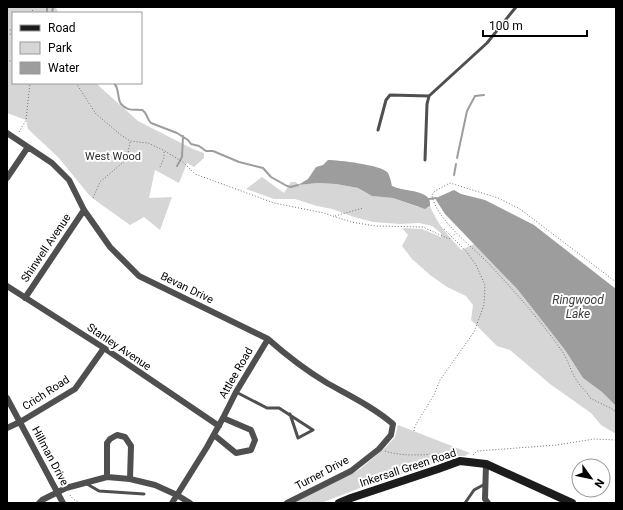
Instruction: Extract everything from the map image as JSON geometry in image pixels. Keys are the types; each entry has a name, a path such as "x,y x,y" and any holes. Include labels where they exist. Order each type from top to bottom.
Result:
{"street":[{"name":"Bevan Drive","path":"7,133 52,163 69,180 84,210 110,247 139,276 268,339 325,382 381,413 393,424"},
{"path":"7,178 28,147"},
{"name":"Shinwell Avenue","path":"25,298 84,210"},
{"name":"Stanley Avenue","path":"7,286 104,348 219,426"},
{"name":"Attlee Road","path":"172,503 214,435 236,392 268,339"},
{"name":"Crich Road","path":"7,428 20,422 75,389 104,348"},
{"name":"Hillman Drive","path":"7,398 63,503"},
{"path":"214,435 236,453 251,450 255,440 251,430 223,418"},
{"name":"Turner Drive","path":"287,503 351,471 379,449 390,435 393,424"},
{"path":"107,477 107,443 110,439 117,435 125,437 131,446 130,479"},
{"name":"Inkersall Green Road","path":"339,503 460,461 469,460 486,464 572,503"},
{"path":"486,464 485,499 488,503"},
{"path":"39,503 66,488 107,477 130,479 155,485 177,494 190,503"}],"lane":[{"path":"425,160 427,104 429,96 487,43 516,7"},
{"path":"378,130 386,100 390,95 429,96"},
{"path":"236,392 267,408 279,408 290,414 313,430 298,438 290,414"},
{"path":"86,483 99,491 144,494"},
{"path":"465,503 474,490 485,484"}],"path":[{"path":"15,138 26,120 30,84"},
{"path":"77,84 96,114 130,141 148,143 183,162 195,174 274,203 306,208 351,222 376,226 424,227 449,239 456,232"},
{"path":"93,198 100,182 127,159 130,141"},
{"path":"160,167 164,158 164,152"},
{"path":"616,282 520,209 498,198 450,183 435,191 432,195 433,202 436,207 456,232 490,265 532,313 563,352 578,382 590,398 614,410 616,414"},
{"path":"334,216 363,208"},
{"path":"414,431 415,426 434,396 440,380 474,332 484,305 485,285 476,264 466,251 444,229"},
{"path":"379,449 390,453 408,454 438,454 457,452 469,460 477,451 557,445 594,439 616,440"},
{"path":"66,488 73,499 80,503"}],"green space":[{"name":"West Wood","path":"7,7 56,7 58,12 12,12 12,84 98,84 138,121 204,153 204,158 194,167 187,163 179,183 155,170 149,198 172,197 160,230 144,217 130,225 89,195 59,158 28,129 26,120 7,113"},
{"path":"262,177 284,193 291,182 296,182 298,185 318,183 336,184 358,188 372,196 393,198 418,207 428,208 430,206 440,224 461,250 474,244 518,290 565,350 583,378 602,392 616,406 616,434 601,425 591,413 550,384 510,350 497,346 471,320 473,305 466,296 447,287 430,275 412,259 402,246 408,235 402,228 422,229 441,237 441,233 432,226 419,223 400,224 373,222 295,199 274,199 246,189"},
{"path":"398,425 470,453 465,456 455,456 368,485 321,503 294,503 360,469 386,447 395,437"}],"water":[{"path":"328,160 359,163 383,169 389,175 392,186 423,194 429,199 430,206 425,209 393,198 372,196 358,188 336,184 318,183 298,185 308,179 316,167 323,165"},
{"name":"Ringwood Lake","path":"454,190 461,194 485,200 534,225 616,289 616,406 602,392 583,378 565,350 518,290 445,214 436,198"}],"waterway":[{"path":"47,7 47,12"},
{"path":"52,12 53,7"},
{"path":"115,84 121,104 131,110 144,111 151,123 177,133 188,140 191,144 199,146 206,151 213,151 239,162 263,168 271,177 287,186 291,187 298,185"},
{"path":"457,158 467,111 475,96 484,95"},
{"path":"177,166 182,157 183,136"},
{"path":"454,175 456,164"},
{"path":"429,199 436,198"}]}
